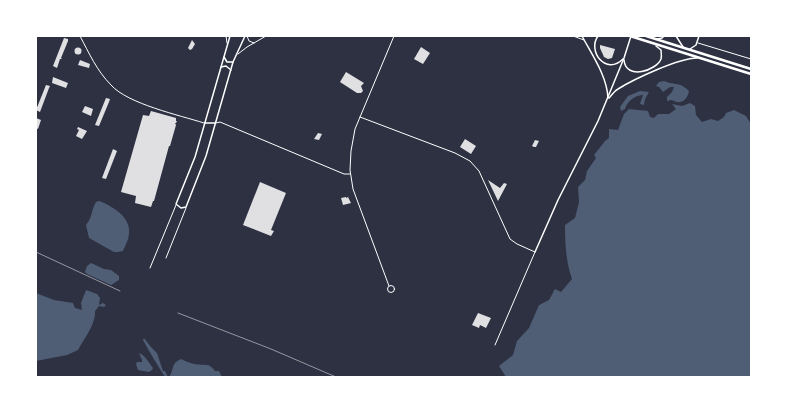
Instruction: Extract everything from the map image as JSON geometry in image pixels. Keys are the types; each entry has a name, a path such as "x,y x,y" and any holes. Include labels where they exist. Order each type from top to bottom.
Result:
{"highway":[{"path":"630,36 751,74"},
{"path":"646,36 751,69"}],"street":[{"path":"80,36 98,70 111,86 118,92 141,104 205,123 220,122 344,174 350,174"},
{"path":"226,36 228,45"},
{"path":"150,268 192,164 230,36"},
{"path":"246,36 249,41 254,43"},
{"path":"166,258 203,165 233,62 246,36"},
{"path":"236,56 244,49 266,36"},
{"path":"389,286 356,199 350,170 353,138 360,117 394,36"},
{"path":"573,36 584,40"},
{"path":"582,36 603,77 608,100"},
{"path":"598,36 595,42 595,49 603,62 607,65 614,65 619,63 624,58"},
{"path":"495,345 558,200 608,100 624,58 630,36"},
{"path":"655,39 662,38 664,36"},
{"path":"676,36 684,48"},
{"path":"688,50 694,46 699,36"},
{"path":"697,42 751,59"},
{"path":"624,58 624,65 630,71 637,72 649,68 658,63 661,58 661,50 653,43"},
{"path":"224,57 227,62 233,62"},
{"path":"608,100 618,89 653,72 684,60 701,58"},
{"path":"221,68 226,66 231,70"},
{"path":"360,117 456,153 472,162 480,171 510,239 517,244 535,252"},
{"path":"344,174 350,170"},
{"path":"176,204 181,208 186,207"}],"path":[{"path":"36,252 120,291"},
{"path":"178,313 271,349 336,377"}],"water":[{"path":"664,81 686,88 689,91 685,100 680,102 672,100 667,101 667,97 672,92 674,87 670,87 663,92 656,86 659,82"},
{"path":"640,91 649,92 645,99 644,105 640,104 643,95 640,95 632,99 625,109 621,111 620,107 628,96"},
{"path":"690,103 695,106 696,115 702,122 711,119 718,121 724,117 726,113 734,110 746,116 751,124 751,377 506,377 499,366 513,355 517,341 529,328 539,305 549,300 555,289 561,292 572,279 566,253 565,225 575,218 579,202 578,187 585,180 587,171 596,158 594,155 609,138 609,129 618,130 624,114 629,109 648,111 650,117 654,118 658,114 669,114 676,109 672,104 682,106"},
{"path":"99,201 118,211 128,224 129,235 123,251 114,252 89,238 86,225 90,219 96,202"},
{"path":"91,263 104,269 111,270 119,276 119,280 111,285 87,274 85,272 87,266"},
{"path":"86,290 97,294 100,298 99,305 103,303 106,305 104,307 99,306 95,311 92,326 78,350 67,355 36,361 36,293 54,300 73,303 75,308 82,310 81,303"},
{"path":"144,338 157,353 163,371 165,371 168,377 165,377 157,364 143,340"},
{"path":"139,353 145,357 153,368 149,372 138,370 136,364 137,362 142,362"},
{"path":"181,359 194,364 211,366 215,371 219,371 222,377 169,377 175,363"}],"building":[{"path":"64,38 68,39 68,41 61,58 62,59 60,59 57,68 53,66"},
{"path":"192,40 195,44 190,50 188,48"},
{"path":"600,45 615,49 612,58 608,59 604,57"},
{"path":"421,47 430,53 423,64 414,59"},
{"path":"78,48 81,51 78,54 75,51"},
{"path":"80,60 90,64 89,68 78,65"},
{"path":"346,72 364,83 361,86 363,91 361,93 357,93 340,82"},
{"path":"53,77 68,83 66,88 52,83"},
{"path":"46,85 50,86 40,112 36,110"},
{"path":"106,98 110,99 109,102 99,126 95,125"},
{"path":"85,106 93,109 91,116 82,112"},
{"path":"151,111 176,118 177,121 175,123 176,125 170,146 151,207 135,203 136,196 121,192 143,115 149,116"},
{"path":"36,118 41,120 38,129 36,128"},
{"path":"78,127 87,131 82,139 76,136 79,130 77,129"},
{"path":"318,133 322,134 319,140 314,139"},
{"path":"465,139 476,146 471,154 460,147"},
{"path":"535,140 539,141 536,147 534,147 532,146"},
{"path":"113,149 117,151 106,179 102,178"},
{"path":"488,180 500,188 504,183 507,184 498,201"},
{"path":"260,182 286,193 271,230 274,231 271,236 243,225"},
{"path":"348,197 351,203 343,205 341,198"},
{"path":"478,313 491,318 486,328 480,325 479,328 472,325"}]}
